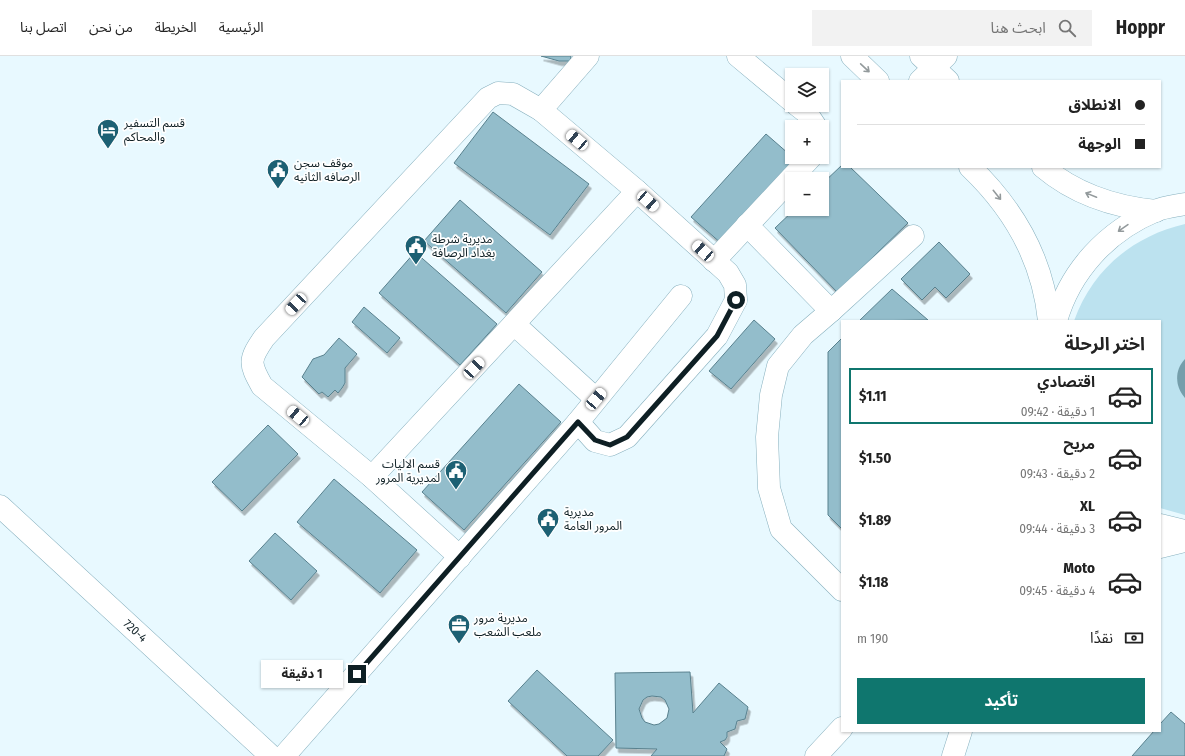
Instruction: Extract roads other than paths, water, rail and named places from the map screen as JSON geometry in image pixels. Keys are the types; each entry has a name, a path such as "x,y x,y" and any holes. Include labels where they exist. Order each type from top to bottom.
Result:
{"street":[{"path":"541,110 588,56"},
{"path":"738,56 785,95"},
{"path":"852,56 877,80"},
{"path":"460,557 372,477 262,386 253,370 253,354 264,338 488,98 498,93 513,94 541,110 637,192 728,273 735,285 736,300 717,336 627,437 610,445 595,440 578,422"},
{"path":"714,261 805,164"},
{"path":"971,168 988,184 1002,201 1021,230 1033,256 1042,283 1049,320"},
{"path":"1044,168 1066,183 1087,194 1133,209 1156,211"},
{"path":"372,477 637,192"},
{"path":"1056,320 1060,305 1076,275 1098,248 1125,226 1156,211 1185,204"},
{"path":"748,225 831,311"},
{"path":"841,589 781,529 769,488 767,437 771,395 778,366 803,335 913,236"},
{"path":"284,756 578,422 681,296"},
{"path":"514,324 596,399"},
{"name":"720-4","path":"0,506 271,756"},
{"path":"1161,525 1185,531"},
{"path":"1161,547 1185,541"},
{"path":"816,756 841,729"},
{"path":"953,756 961,732"}],"place":[{"name":"قسم التسفير والمحاكم","path":"108,150"},
{"name":"موقف سجن الرصافه الثانيه","path":"278,190"},
{"name":"مديرية شرطة بغداد الرصافة","path":"416,266"},
{"name":"قسم الاليات لمديرية المرور","path":"456,490"},
{"name":"مديرية المرور العامة","path":"548,538"},
{"name":"مديرية مرور ملعب الشعب","path":"459,644"}]}
